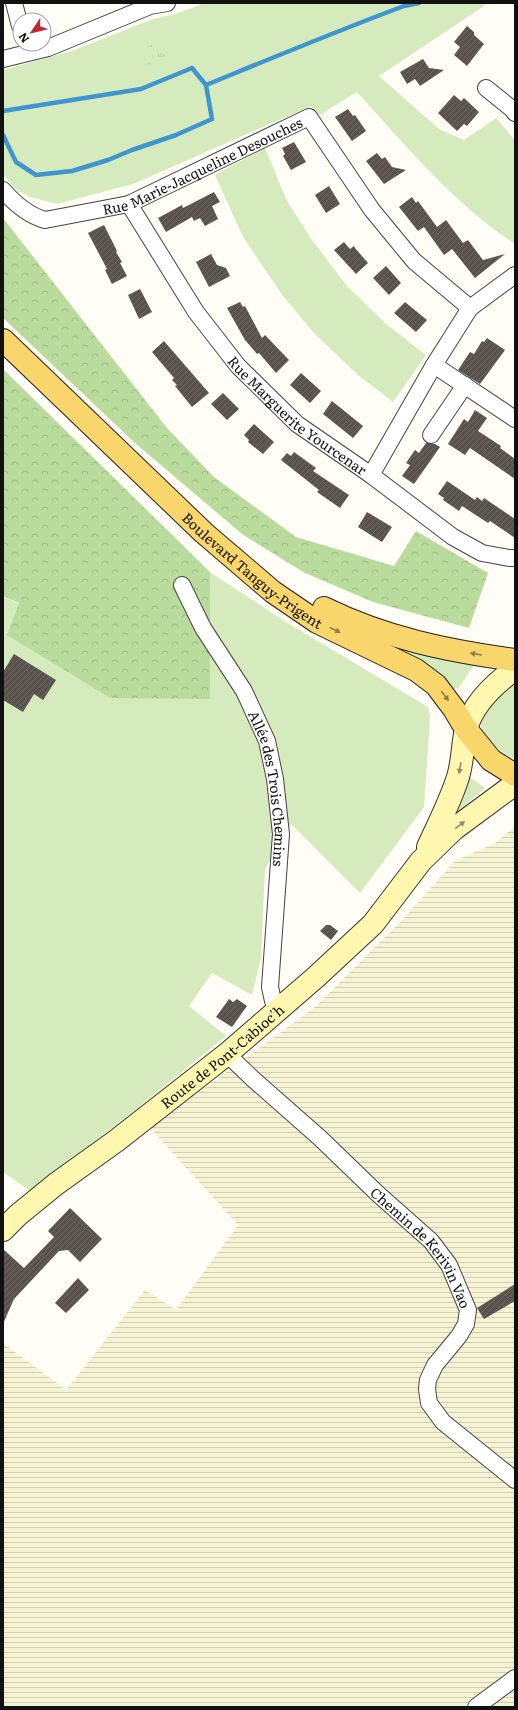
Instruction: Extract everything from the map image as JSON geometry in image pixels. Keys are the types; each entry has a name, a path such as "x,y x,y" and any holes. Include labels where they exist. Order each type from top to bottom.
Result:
{"main road":[{"name":"Boulevard Tanguy-Prigent","path":"3,340 204,533 273,592 317,622 416,670 436,685 454,709 466,729 491,760 515,775"},
{"path":"235,559 292,593 349,620 407,640 448,650 515,660"}],"street":[{"path":"52,46 149,4 167,3"},
{"path":"3,59 19,52"},
{"path":"486,88 515,113"},
{"name":"Rue Marie-Jacqueline Desouches","path":"3,190 13,202 36,217 45,220 129,204 309,117 372,210 414,261 470,308"},
{"name":"Rue Marguerite Yourcenar","path":"129,204 196,312 238,366 297,424 371,475 434,365 470,308 515,275"},
{"path":"434,365 515,419"},
{"path":"431,435 465,385"},
{"path":"371,475 453,537 482,553 515,558"},
{"name":"Allée des Trois Chemins","path":"182,585 203,628 244,691 267,741 276,778 281,834 270,987 273,1001 279,1009"},
{"name":"Route de Pont-Cabioc'h","path":"421,861 448,805 458,778 466,729 471,717 485,695 501,678 515,669"},
{"name":"Route de Pont-Cabioc'h","path":"3,1230 18,1215 56,1184 116,1141 227,1054 316,977 373,924 421,861 458,826 515,784"},
{"name":"Chemin de Kerivin Vao","path":"227,1054 431,1241 449,1265 468,1310 466,1324 459,1336 435,1365 428,1380 427,1389 429,1403 443,1422 515,1480"},
{"path":"476,1707 515,1678"}],"shaded area":[{"path":"515,826 515,1707 3,1707 3,1343 66,1390 145,1290 176,1310 238,1225 150,1128 315,1007 400,922 455,861 495,843"}],"green space":[{"path":"201,3 483,3 484,6 379,76 439,129 464,140 496,118 515,140 515,244 471,211 451,193 412,153 357,92 318,116 311,106 133,184 57,204 30,197 15,189 3,174 3,70 72,51 153,19 175,14 200,5"},
{"path":"166,39 173,55 149,65 142,49"},
{"path":"265,148 287,201 312,240 347,286 386,324 426,355 393,402 358,375 314,333 283,296 243,237 215,175"},
{"path":"3,218 167,428 214,477 296,537 394,566 416,531 488,573 469,628 373,602 303,572 242,534 135,443 3,318"},
{"path":"3,369 210,572 210,699 110,698 7,635 19,603 3,596"},
{"path":"210,572 286,622 428,707 430,717 424,807 360,893 291,824 265,869 261,958 252,995 212,973 189,1006 226,1036 134,1111 30,1191 3,1172 3,596 210,699"},
{"path":"402,646 476,662 458,689 456,688 453,690 400,651"},
{"path":"515,682 515,759 494,745 482,731 480,725 495,701"},
{"path":"470,777 485,788 454,815"}],"building":[{"path":"467,26 484,44 467,66 454,55 460,47 454,42"},
{"path":"423,59 429,68 444,70 420,86 415,79 407,84 400,72"},
{"path":"454,95 461,101 464,98 479,112 467,126 464,124 457,131 438,113"},
{"path":"348,109 353,116 355,115 366,131 352,141 335,117"},
{"path":"294,142 306,162 291,170 283,156 285,154 282,148"},
{"path":"377,153 382,159 385,157 392,167 406,170 384,184 366,161"},
{"path":"329,186 340,204 326,213 315,195"},
{"path":"214,192 220,202 212,206 218,219 205,226 200,218 194,221 192,217 166,232 158,218 182,205 183,208"},
{"path":"412,197 416,203 418,201 437,227 446,220 463,243 468,240 483,260 505,254 475,278 452,249 444,255 424,227 418,231 399,207"},
{"path":"104,225 127,276 112,284 105,270 107,269 88,233"},
{"path":"344,242 350,249 354,246 368,263 356,274 334,250"},
{"path":"211,254 217,265 226,268 230,276 209,287 196,262"},
{"path":"386,266 401,283 389,295 373,278"},
{"path":"140,289 152,312 139,319 128,295"},
{"path":"240,302 243,307 245,306 262,338 265,335 289,360 276,373 259,353 257,354 245,340 227,308"},
{"path":"405,302 427,320 416,332 394,313"},
{"path":"487,338 505,350 480,384 458,370 470,352 474,354 482,341 484,342"},
{"path":"164,341 209,393 192,407 175,386 177,385 172,380 174,378 152,352"},
{"path":"301,373 321,391 310,403 290,385"},
{"path":"223,393 239,409 227,420 211,404"},
{"path":"332,401 363,426 353,438 323,414"},
{"path":"475,410 487,418 478,431 501,446 500,448 515,459 515,479 470,448 465,455 448,444 464,419 468,422"},
{"path":"254,424 274,442 263,454 248,442 249,440 244,435"},
{"path":"426,443 435,444 440,447 414,484 402,476 410,465 406,463 415,450 419,453"},
{"path":"294,452 316,468 313,471 349,495 340,508 317,492 319,490 281,460 287,453 291,456"},
{"path":"447,481 475,500 477,497 482,501 484,498 515,519 515,538 490,521 488,523 462,506 459,511 443,500 444,498 438,494"},
{"path":"367,512 392,527 382,542 358,527"},
{"path":"14,654 56,680 43,700 34,694 23,712 3,700 3,672"},
{"path":"326,925 330,925 338,931 331,940 320,931"},
{"path":"229,999 233,1002 237,999 247,1006 232,1027 216,1017"},
{"path":"70,1208 102,1239 80,1262 68,1250 59,1251 14,1299 3,1324 3,1249 24,1268 54,1237 48,1231"},
{"path":"78,1278 89,1290 66,1313 55,1303"},
{"path":"515,1284 515,1301 484,1319 477,1308"}],"waterway":[{"path":"206,85 379,15 404,6 419,3"},
{"path":"3,111 141,89 192,68 206,85 212,119 176,135 108,160 72,171 36,175 16,162 3,135"}]}
